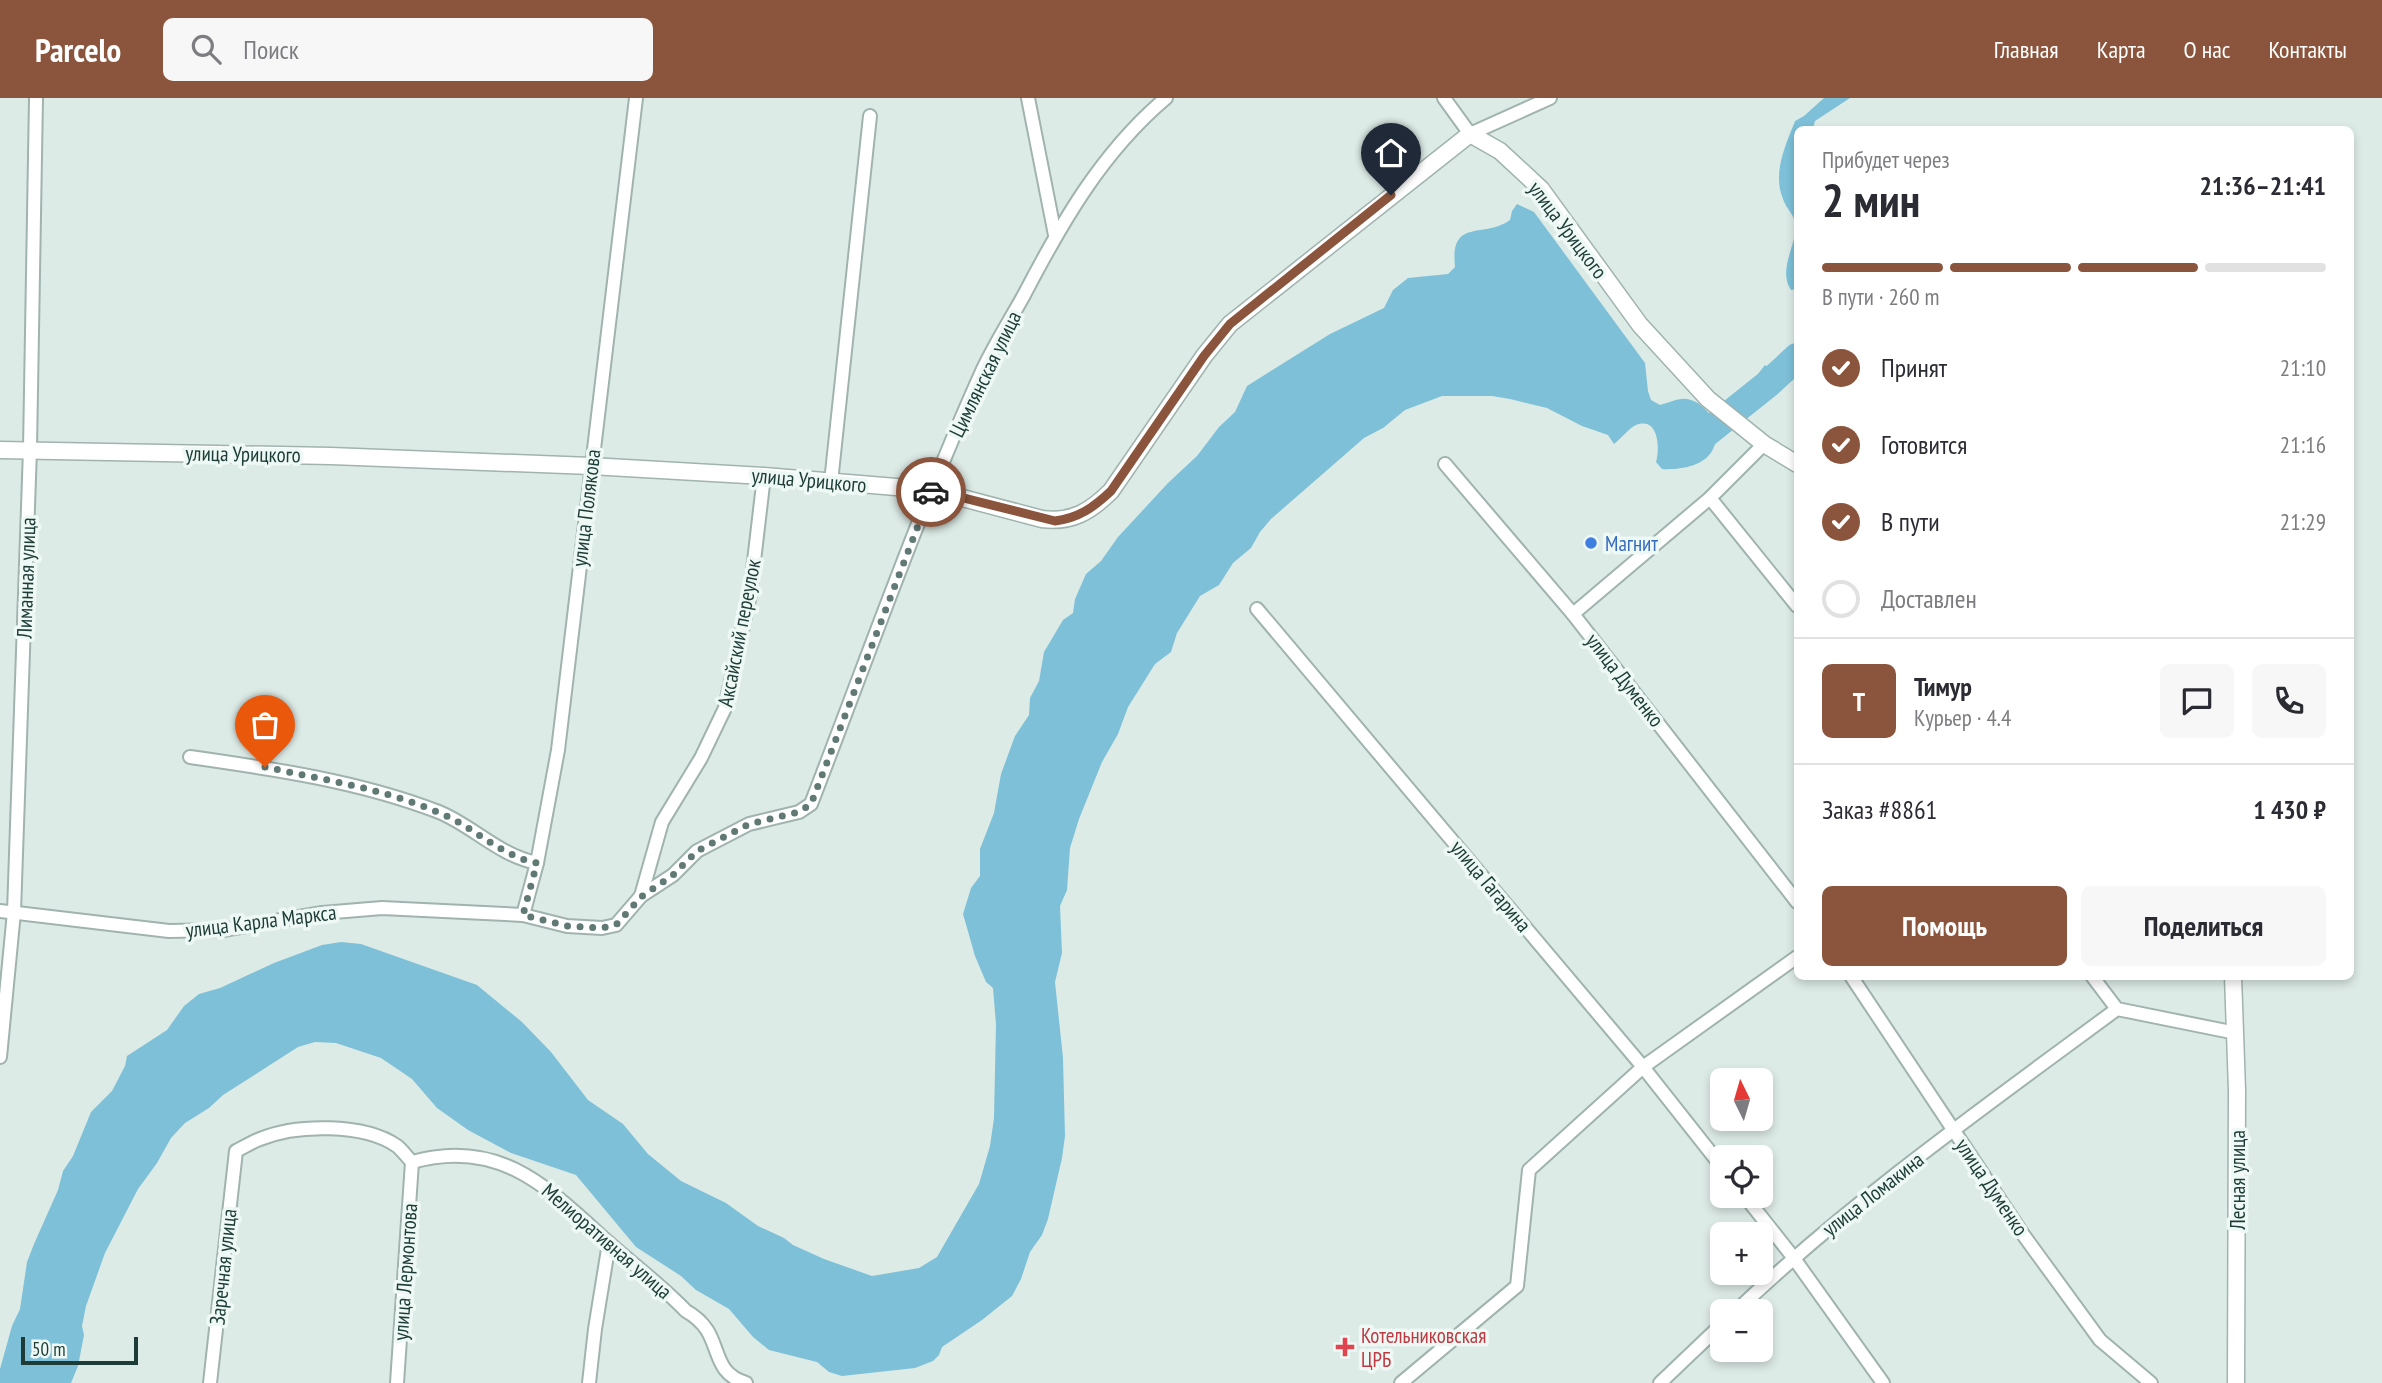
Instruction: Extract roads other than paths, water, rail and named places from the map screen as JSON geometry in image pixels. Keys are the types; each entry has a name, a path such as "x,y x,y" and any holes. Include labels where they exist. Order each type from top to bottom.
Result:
{"street":[{"name":"Лиманная улица","path":"0,1057 14,912 30,449 36,98"},
{"name":"улица Полякова","path":"523,915 537,863 558,750 636,98"},
{"path":"1028,98 1055,235"},
{"name":"Цимлянская улица","path":"523,915 568,926 602,928 616,925 641,897 673,875 697,851 749,824 799,812 811,804 932,490 984,367 1055,235 1108,155 1166,98"},
{"path":"1444,98 1470,134 1550,98"},
{"path":"831,482 870,116"},
{"name":"улица Урицкого","path":"0,450 331,456 764,476 932,490 1055,521 1073,518 1095,507 1111,491 1204,356 1230,324 1470,134 1500,151 1541,189 1640,325 1708,399 1764,444"},
{"path":"1573,614 1710,498 1764,444 1794,462"},
{"name":"улица Думенко","path":"1445,464 1573,614 1794,898"},
{"name":"Аксайский переулок","path":"641,897 662,822 701,758 725,708 750,596 764,476"},
{"path":"1710,498 1794,602"},
{"name":"улица Гагарина","path":"1257,609 1643,1067 1710,1152"},
{"path":"190,757 265,767 379,792 443,814 508,852 537,863"},
{"name":"улица Карла Маркса","path":"0,911 169,931 222,930 322,913 382,908 523,915"},
{"path":"1401,1383 1517,1286 1529,1170 1643,1067 1794,959"},
{"name":"улица Думенко","path":"1854,980 2022,1233 2100,1340 2151,1383"},
{"path":"2095,980 2117,1009 2236,1033"},
{"name":"Лесная улица","path":"2233,980 2238,1191 2236,1383"},
{"name":"улица Ломакина","path":"1749,1299 1793,1257 1955,1130 2117,1009"},
{"name":"Заречная улица","path":"210,1383 236,1151 261,1138 281,1133 354,1129 396,1146 412,1162"},
{"name":"Мелиоративная улица","path":"412,1162 434,1156 475,1156 498,1162 528,1175 572,1207 686,1311 698,1318 709,1332 719,1362 737,1380 746,1383"},
{"name":"улица Лермонтова","path":"397,1383 412,1162"},
{"path":"1754,1208 1793,1257 1883,1383"},
{"path":"589,1383 610,1243"},
{"path":"1660,1383 1710,1335"}],"water":[{"path":"1824,98 1850,98 1815,121 1814,126 1794,126 1794,219 1784,203 1779,179 1784,149 1795,121"},
{"path":"1517,204 1534,212 1645,363 1651,400 1660,405 1687,399 1708,412 1716,435 1712,451 1696,464 1662,469 1656,462 1656,435 1649,425 1644,423 1636,425 1614,444 1608,435 1582,426 1547,408 1492,396 1442,396 1405,410 1383,428 1364,438 1271,519 1251,548 1233,563 1219,585 1200,596 1177,633 1171,652 1155,664 1128,707 1118,734 1102,762 1070,848 1067,890 1060,906 1062,953 1055,982 1063,1058 1065,1136 1048,1219 1042,1235 1030,1252 1012,1296 942,1347 933,1361 915,1368 842,1376 829,1372 817,1362 769,1350 753,1337 729,1309 696,1290 681,1276 636,1247 576,1175 511,1153 468,1130 437,1108 412,1079 381,1058 336,1043 315,1042 298,1047 223,1095 209,1108 185,1123 171,1138 138,1189 105,1253 86,1306 78,1366 71,1383 0,1383 0,1369 12,1326 20,1309 27,1262 58,1190 63,1171 73,1156 91,1112 112,1091 125,1066 127,1056 167,1030 184,1006 199,994 220,988 322,945 341,942 361,944 477,985 522,1022 551,1052 588,1100 623,1124 648,1154 681,1181 726,1203 758,1226 793,1245 872,1276 919,1268 937,1257 979,1184 990,1146 994,1118 996,1024 993,988 986,982 975,956 963,914 971,888 980,876 980,849 994,813 1001,774 1015,736 1029,715 1030,698 1039,681 1044,652 1063,620 1073,613 1075,599 1086,574 1101,561 1118,537 1197,456 1219,427 1235,412 1247,386 1330,334 1384,308 1393,290 1408,278 1448,274 1455,267 1455,251 1463,235 1510,220"},
{"path":"1794,239 1794,290 1791,290 1787,283 1787,267"},
{"path":"1794,351 1794,377 1792,381 1779,385 1776,392 1769,392 1760,385 1758,374 1765,365 1774,371 1784,357"}],"waterway":[{"path":"1684,433 1699,439 1794,360"}],"place":[{"name":"Магнит","path":"1591,543"},
{"name":"Котельниковская ЦРБ","path":"1345,1347"}]}
